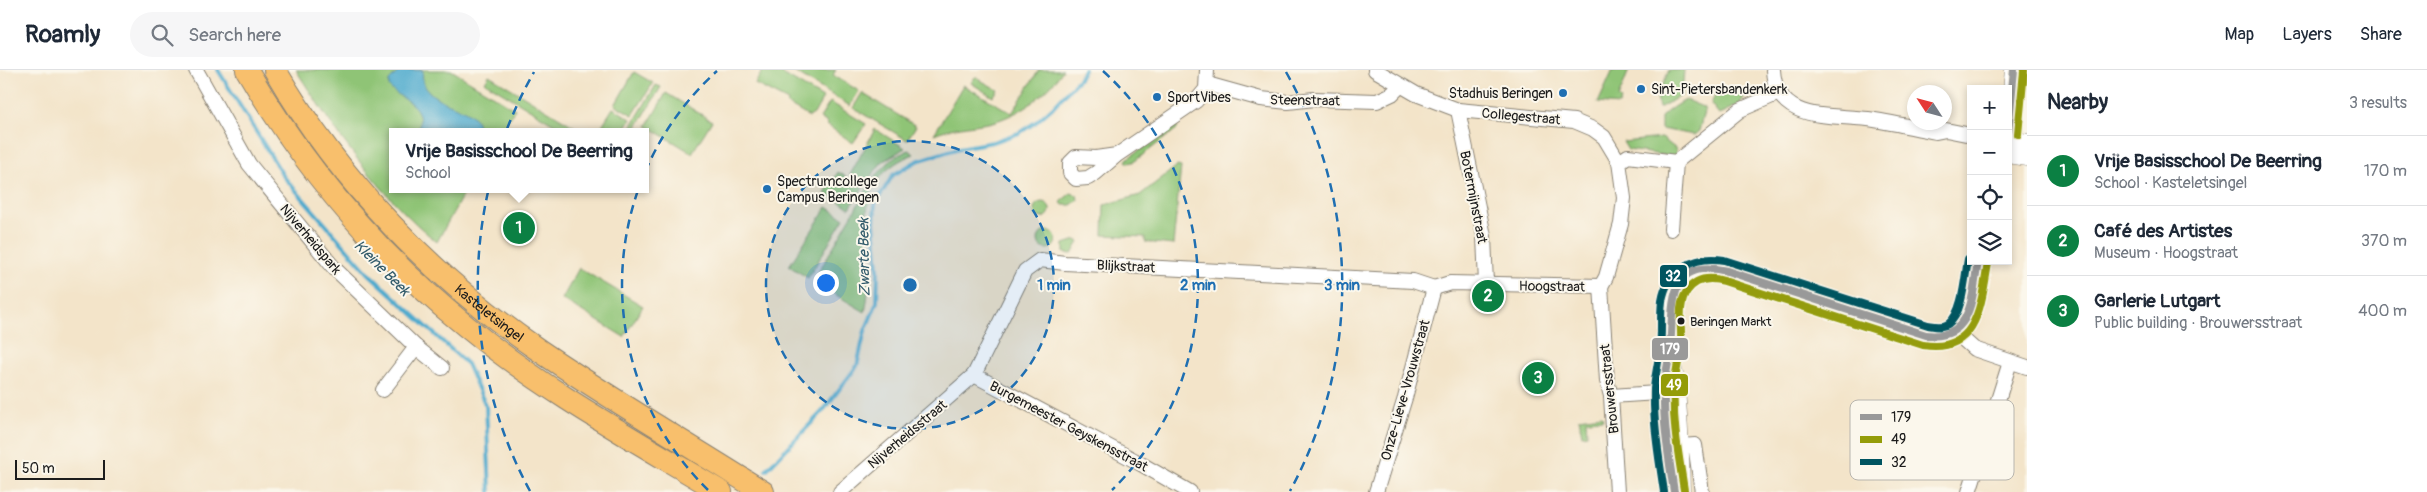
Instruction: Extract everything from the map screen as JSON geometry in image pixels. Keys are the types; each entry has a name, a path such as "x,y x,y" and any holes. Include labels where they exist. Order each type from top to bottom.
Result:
{"main road":[{"name":"Kasteletsingel","path":"248,70 272,112 319,178 367,234 417,285 468,328 526,370 721,492"},
{"name":"Kasteletsingel","path":"275,70 337,164 384,218 440,272 539,351 763,492"}],"street":[{"name":"Nijverheidspark","path":"196,70 249,164 334,268 416,347 442,368"},
{"path":"1117,155 1196,101 1204,92 1207,84 1207,70"},
{"name":"Collegestraat","path":"1375,70 1400,86 1458,110 1574,121 1585,124"},
{"path":"1773,70 1779,93 1788,104 1801,111 1839,118 1867,118 1936,132 1946,130 1967,134"},
{"path":"2008,130 2014,70"},
{"name":"Steenstraat","path":"1207,84 1261,99 1288,102 1314,99 1377,101 1392,94 1400,86"},
{"path":"1619,162 1628,156 1676,162 1740,110 1779,93"},
{"name":"Botermijnstraat","path":"1458,110 1484,236 1486,284"},
{"name":"Hoogstraat","path":"1434,288 1450,283 1601,286 1606,277 1622,219 1624,187 1619,162 1604,137 1585,124"},
{"path":"1936,132 1944,138 1967,143"},
{"path":"2012,141 2027,143"},
{"path":"2012,155 2027,157"},
{"path":"1671,229 1676,162"},
{"name":"Blijkstraat","path":"974,375 1025,271 1040,260 1413,281 1434,288"},
{"path":"1682,492 1675,447 1670,392 1670,352 1672,301 1676,288 1686,277 1699,269 1714,268 1934,337 1948,336 1956,332 1965,319 1977,265"},
{"name":"Brouwersstraat","path":"1601,286 1607,381 1611,396 1618,492"},
{"name":"Onze-Lieve-Vrouwstraat","path":"1376,492 1405,398 1434,288"},
{"path":"1956,332 1974,349 2027,367"},
{"path":"384,390 416,347"},
{"path":"1998,400 2010,362"},
{"name":"Nijverheidsstraat","path":"840,492 974,375"},
{"name":"Burgemeester Geyskensstraat","path":"974,375 1190,492"},
{"path":"1611,396 1670,392"},
{"path":"1675,447 1695,445 1702,492"},
{"path":"1674,492 1675,447"},
{"path":"1969,492 1973,480"}],"green space":[{"path":"296,70 451,70 515,109 503,128 389,128 389,193 464,193 437,242 416,224 378,184 326,117"},
{"path":"763,70 776,70 823,98 814,114 809,117 787,104 788,101 755,84"},
{"path":"791,70 836,70 833,75 859,91 850,106"},
{"path":"1039,70 1063,70 1049,88 1030,104 999,120 954,128 934,134 963,85 1012,113"},
{"path":"1613,70 1629,70 1618,98 1621,100 1619,105 1598,103"},
{"path":"1669,70 1684,70 1682,95 1659,108 1657,98"},
{"path":"634,72 653,83 633,115 615,105"},
{"path":"489,75 576,128 560,128 485,82"},
{"path":"975,77 998,90 993,97 971,83"},
{"path":"656,85 661,87 636,128 630,128"},
{"path":"1718,87 1747,92 1740,104 1719,114 1711,104"},
{"path":"666,93 712,121 692,153 647,126"},
{"path":"862,93 916,126 907,140 853,108"},
{"path":"1686,100 1705,108 1699,131 1694,135 1661,129 1661,117 1673,107"},
{"path":"830,102 866,124 853,143 820,118"},
{"path":"613,108 631,119 625,128 600,128"},
{"path":"1176,126 1178,128 1135,161 1129,163 1126,161 1128,158"},
{"path":"875,129 905,148 882,162 865,184 850,175"},
{"path":"1662,138 1676,149 1676,157 1628,150 1623,142"},
{"path":"909,150 914,154 891,167 876,183 869,202 866,222 868,290 865,312 821,286 818,273 873,179 894,157"},
{"path":"1177,166 1181,167 1173,245 1145,242 1145,237 1103,235 1104,205 1140,195"},
{"path":"838,172 863,187 850,208 825,193"},
{"path":"1071,193 1077,195 1078,200 1071,205 1063,205 1060,202"},
{"path":"1042,202 1048,204 1050,210 1048,216 1042,218 1036,216 1034,210 1036,204"},
{"path":"827,207 844,218 808,278 789,266"},
{"path":"1047,231 1053,234 1056,240 1053,246 1047,249 1041,246 1038,240 1041,234"},
{"path":"1076,240 1079,242 1072,254 1064,253 1064,244"},
{"path":"579,268 643,306 624,337 562,299"},
{"path":"1602,415 1603,419 1586,420 1587,434 1582,435 1579,418"}],"water":[{"path":"400,70 423,70 423,82 429,91 438,98 469,113 476,120 478,128 419,128 419,115 416,109 389,87 389,81"}],"waterway":[{"name":"Kleine Beek","path":"218,70 284,177 368,273 467,364 486,406 490,492"},
{"name":"Zwarte Beek","path":"766,470 822,412 857,366 865,331 877,302 878,268 874,224 875,204 893,175 917,161 959,148 993,142 1019,133 1052,108 1079,79 1084,70"}],"transit line":[{"name":"179","path":"2012,90 2014,70"},
{"name":"49","path":"2018,134 2024,71"},
{"name":"32","path":"1664,492 1655,428 1654,389 1661,341 1662,301 1670,281 1684,267 1702,260 1724,260 1928,325 1941,326 1948,324 1957,312 1967,265"},
{"name":"179","path":"1674,492 1665,428 1664,389 1673,303 1683,278 1692,271 1707,268 1727,271 1926,335 1941,335 1953,331 1962,323 1971,301 1977,265"},
{"name":"49","path":"1684,490 1675,427 1674,388 1681,343 1682,303 1687,291 1695,283 1709,279 1724,281 1923,345 1941,346 1955,342 1966,334 1974,323 1983,294 1988,265"}],"place":[{"name":"Sint-Pietersbandenkerk","path":"1641,89"},
{"name":"Stadhuis Beringen","path":"1563,93"},
{"name":"SportVibes","path":"1157,97"},
{"name":"Spectrumcollege Campus Beringen","path":"767,189"},
{"name":"Vrije Basisschool De Beerring","path":"519,228"},
{"name":"Café des Artistes","path":"1488,296"},
{"name":"Beringen Markt","path":"1681,321"},
{"name":"Garlerie Lutgart","path":"1538,378"}]}
